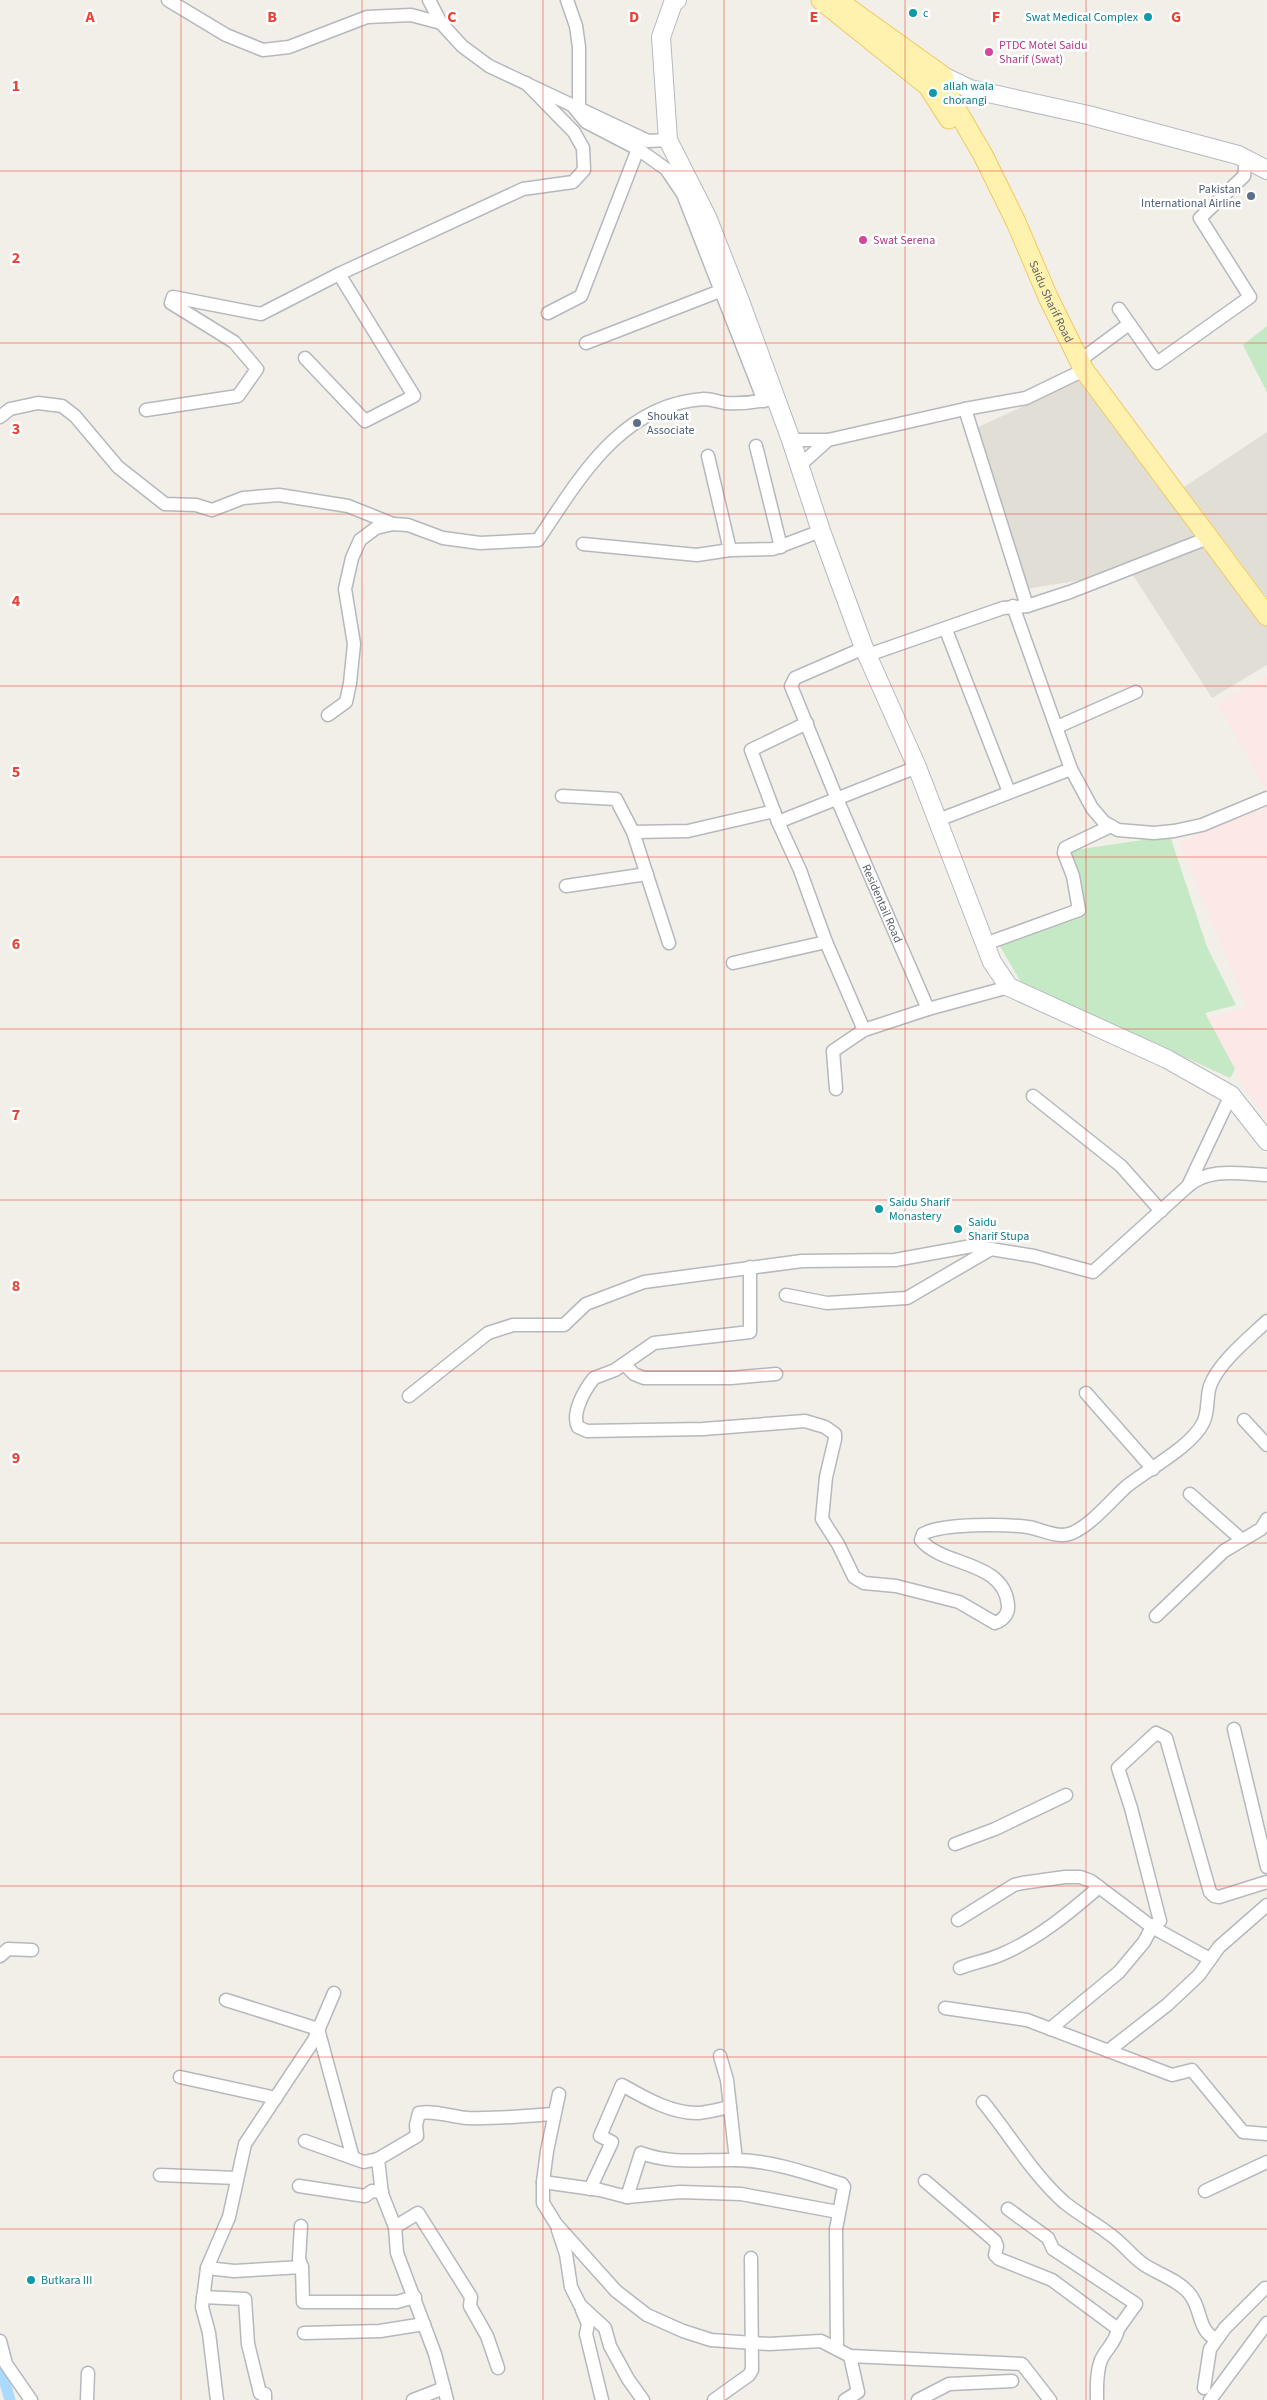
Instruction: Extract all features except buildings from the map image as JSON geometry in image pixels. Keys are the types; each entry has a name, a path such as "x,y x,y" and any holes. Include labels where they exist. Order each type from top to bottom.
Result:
{"main road":[{"path":"833,4 935,81 935,95 999,207 1081,368 1177,501 1208,538 1267,616"},
{"name":"Saidu Sharif Road","path":"935,81 951,100 983,155 1016,222 1045,299"}],"street":[{"path":"168,0 226,35 263,50 290,47 367,17 411,15 440,23"},
{"path":"429,0 440,23 462,46 489,66 648,141 668,140"},
{"path":"567,0 576,26 579,47 576,106 586,122 638,149 666,169 683,194 720,291 791,440 821,531 866,651 917,767 992,962 1009,987 1167,1059 1231,1095 1267,1140"},
{"path":"676,0 661,37 668,140 707,217 770,399"},
{"path":"935,81 1097,118 1238,155 1267,170"},
{"path":"146,410 238,396 256,369 234,342 171,303 172,297 261,314 339,274 523,189 573,182 584,170 582,148 564,121 547,108 526,83"},
{"path":"548,312 581,296 638,149"},
{"path":"1119,309 1157,363 1250,297 1200,218 1244,176 1246,159"},
{"path":"305,358 365,421 414,396 339,274"},
{"path":"586,343 720,291"},
{"path":"791,440 828,440 965,409 1026,398 1081,368 1129,324"},
{"path":"328,715 346,702 350,682 354,644 345,589 352,558 360,540 376,528 393,524 408,525 443,538 480,543 538,540 605,447 625,428 658,409 683,403 705,399 743,403 770,399"},
{"path":"0,417 10,409 38,403 62,406 75,416 118,466 165,504 172,506 196,505 212,510 242,498 279,495 348,506 393,524"},
{"path":"965,409 1027,606"},
{"path":"799,466 828,440"},
{"path":"756,446 781,547"},
{"path":"708,456 730,550"},
{"path":"583,544 696,554 730,550 763,550 781,547 821,531"},
{"path":"866,651 946,630 1013,606 1027,606 1070,592 1208,538"},
{"path":"1013,606 1071,769 1092,808 1104,822 1118,830 1135,832 1174,831 1202,825 1267,798"},
{"path":"946,630 1009,792"},
{"name":"Residentail Road","path":"866,651 795,678 791,686 928,1009"},
{"path":"1057,727 1136,692"},
{"path":"807,723 751,750 776,816 800,870 826,942 864,1030"},
{"path":"633,832 688,831 776,816 837,798 917,767"},
{"path":"938,820 1071,769"},
{"path":"562,796 616,799 633,832 670,943"},
{"path":"985,944 1079,910 1072,876 1064,853 1065,848 1111,826"},
{"path":"566,886 646,874"},
{"path":"733,963 826,942"},
{"path":"836,1089 833,1051 864,1030 928,1009 1009,987"},
{"path":"1188,1186 1231,1095"},
{"path":"1033,1096 1121,1166 1160,1211"},
{"path":"409,1396 488,1333 513,1325 564,1325 586,1304 644,1282 802,1261 895,1260 972,1246 1034,1256 1093,1272 1198,1177 1212,1174 1267,1174"},
{"path":"786,1295 827,1303 908,1298 991,1249"},
{"path":"750,1267 750,1332 654,1343 615,1370 599,1375 590,1382 576,1416 576,1424 580,1429 587,1431 703,1429 805,1421 821,1425 831,1431 836,1439 826,1477 822,1519 838,1544 854,1577 864,1583 896,1586 958,1602 996,1623 1003,1619 1008,1611 1008,1605 1001,1584 979,1570 930,1547 921,1540 923,1534 932,1530 974,1526 1030,1527 1062,1536 1071,1533 1128,1486 1154,1469 1177,1450 1203,1424 1210,1385 1219,1369 1267,1321"},
{"path":"624,1364 634,1374 644,1378 731,1378 776,1374"},
{"path":"1086,1393 1154,1469"},
{"path":"1244,1420 1267,1445"},
{"path":"1190,1494 1242,1540"},
{"path":"1156,1616 1224,1551 1261,1529 1267,1519"},
{"path":"1234,1729 1267,1867"},
{"path":"1050,2029 1119,1972 1144,1942 1152,1927 1160,1921 1131,1808 1118,1768 1156,1733 1166,1738 1210,1892 1214,1896 1219,1897 1267,1882"},
{"path":"955,1844 995,1829 1066,1795"},
{"path":"958,1920 1014,1885 1080,1877 1099,1887 1152,1927 1210,1959"},
{"path":"960,1968 1000,1955 1035,1937 1073,1910 1099,1887"},
{"path":"1108,2051 1167,2005 1199,1975 1219,1947 1267,1905"},
{"path":"0,1956 8,1949 32,1950"},
{"path":"217,2400 209,2333 202,2307 207,2268 229,2217 246,2144 314,2040 334,1993"},
{"path":"226,2000 318,2029"},
{"path":"945,2008 1027,2020 1172,2074 1192,2070 1243,2132 1267,2134"},
{"path":"318,2029 353,2158"},
{"path":"720,2056 727,2080 736,2160"},
{"path":"180,2077 276,2098"},
{"path":"590,2189 612,2142 600,2136 622,2085 664,2106 680,2110 699,2113 730,2106"},
{"path":"559,2094 553,2114 543,2182 543,2203 556,2224 616,2291 647,2315 683,2331 712,2340 769,2344 821,2341 850,2356 1022,2364 1050,2400"},
{"path":"983,2102 1039,2174 1063,2201 1112,2236 1142,2264 1180,2284 1189,2292 1198,2309 1204,2330 1208,2336 1216,2339"},
{"path":"305,2141 364,2162 378,2159 417,2136 416,2125 419,2113 431,2111 449,2117 472,2118 553,2114"},
{"path":"627,2197 641,2153 666,2161 736,2160 774,2163 842,2184 844,2188 836,2229 837,2349"},
{"path":"378,2159 382,2192 394,2227 397,2253 416,2297 446,2394 413,2400"},
{"path":"1205,2191 1267,2162"},
{"path":"160,2175 237,2178"},
{"path":"925,2181 995,2241 997,2246 995,2255 999,2259 1052,2280 1118,2329"},
{"path":"543,2182 627,2197 680,2192 741,2194 838,2212"},
{"path":"299,2186 365,2196 372,2191 382,2192"},
{"path":"1008,2210 1048,2238 1053,2249 1136,2304 1118,2329 1117,2338 1102,2359 1098,2372 1097,2400"},
{"path":"394,2227 418,2213 471,2297 470,2306 487,2336 498,2368"},
{"path":"556,2224 566,2254 571,2288 588,2324 586,2334 602,2400"},
{"path":"301,2226 299,2259 302,2267 303,2302 397,2302 416,2297"},
{"path":"714,2400 749,2375 752,2370 751,2258"},
{"path":"207,2268 234,2271 302,2267"},
{"path":"1207,2394 1210,2348 1216,2339 1266,2290"},
{"path":"203,2297 245,2299 248,2344 260,2393 265,2394 265,2400"},
{"path":"580,2305 605,2328 610,2346 628,2379 643,2400"},
{"path":"1207,2394 1267,2323"},
{"path":"304,2333 380,2331 424,2324"},
{"path":"0,2342 6,2364 31,2400"},
{"path":"845,2400 858,2392 850,2356"},
{"path":"87,2400 88,2373"},
{"path":"922,2399 949,2384 1012,2381"}],"shaded area":[{"path":"1080,380 1267,626 1267,665 1212,698 1131,572 1026,589 972,430"},
{"path":"1267,432 1267,598 1184,487"},
{"path":"1267,675 1267,791 1218,704"},
{"path":"1267,797 1267,1119 1249,1095 1208,1019 1247,1007 1180,843"}],"green space":[{"path":"1267,326 1267,392 1243,345"},
{"path":"1170,836 1207,947 1236,1005 1205,1013 1235,1069 1230,1078 1145,1039 1025,989 998,943 1084,913 1068,851"}],"waterway":[{"path":"0,2366 10,2400"}],"place":[{"name":"c","path":"913,13"},
{"name":"Swat Medical Complex","path":"1148,17"},
{"name":"PTDC Motel Saidu Sharif (Swat)","path":"989,52"},
{"name":"allah wala chorangi","path":"933,93"},
{"name":"Pakistan International Airline","path":"1251,196"},
{"name":"Swat Serena","path":"863,240"},
{"name":"Shoukat Associate","path":"637,423"},
{"name":"Saidu Sharif Monastery","path":"879,1209"},
{"name":"Saidu Sharif Stupa","path":"958,1229"},
{"name":"Butkara III","path":"31,2280"}]}
